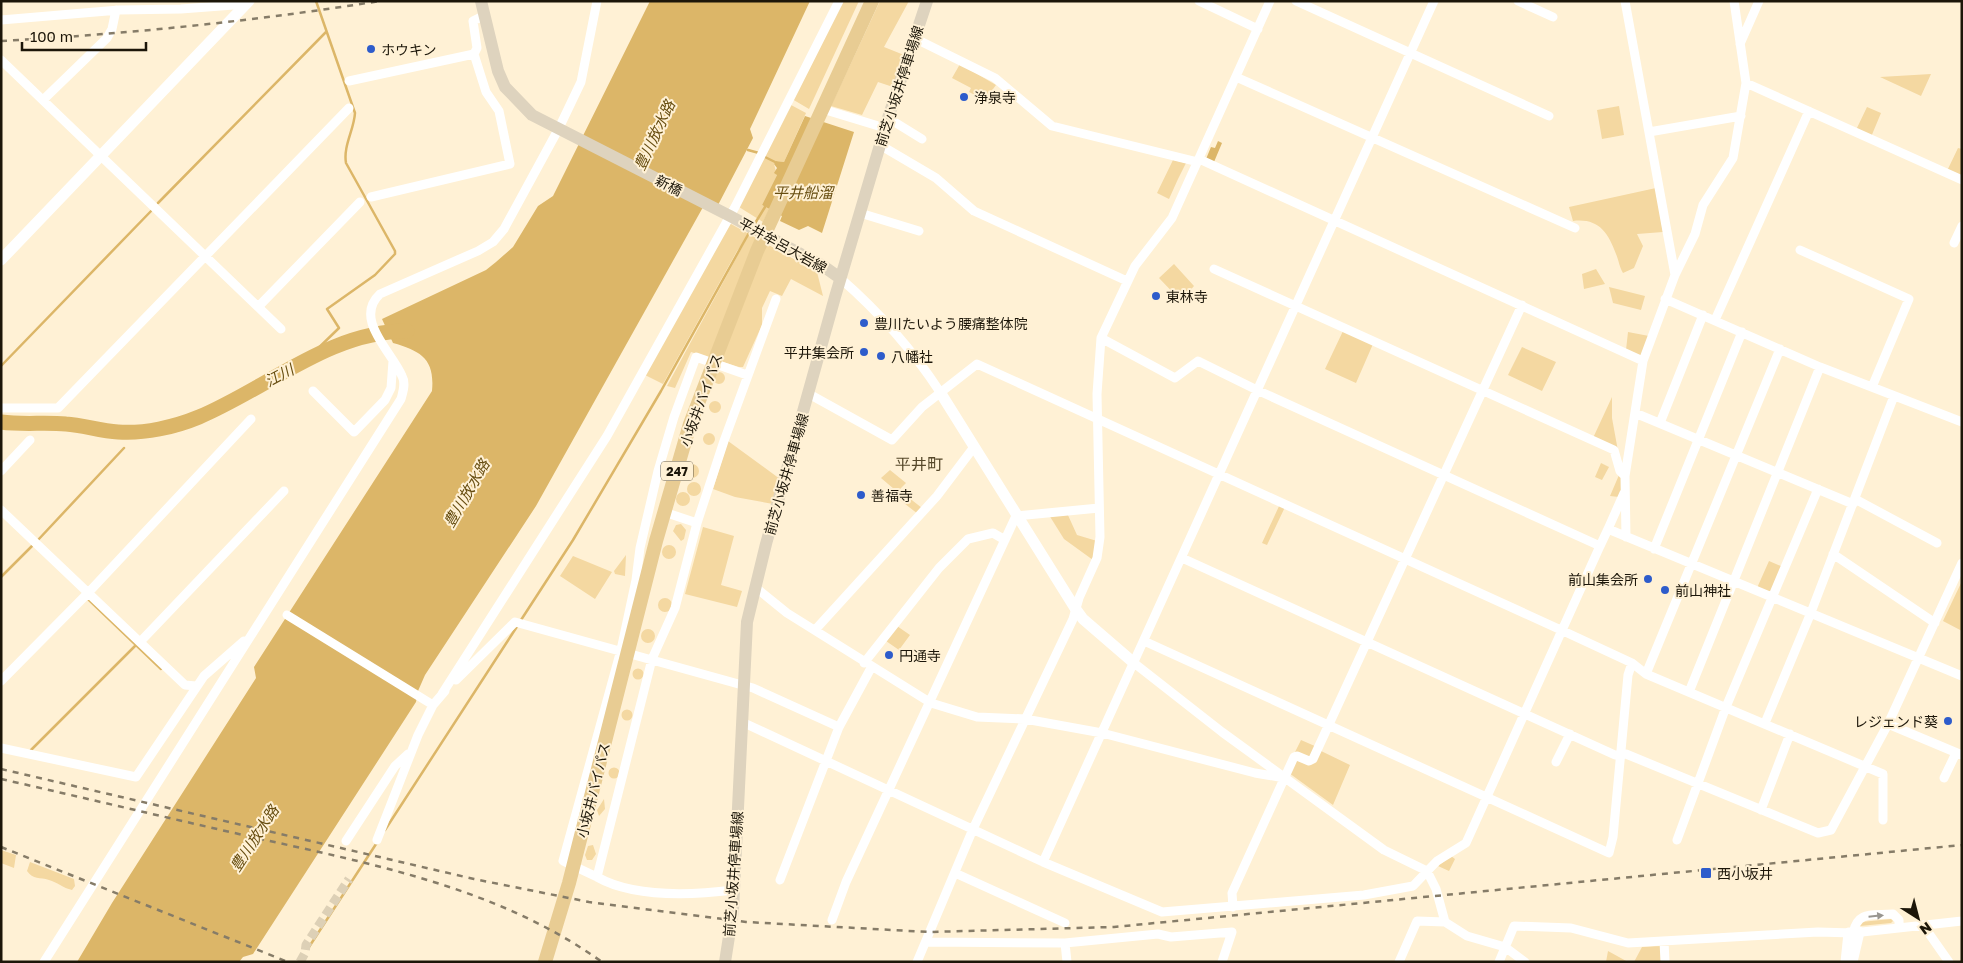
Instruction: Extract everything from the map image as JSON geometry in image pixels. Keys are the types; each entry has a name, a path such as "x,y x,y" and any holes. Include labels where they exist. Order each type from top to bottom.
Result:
{"highway":[{"name":"小坂井バイパス","path":"545,962 569,883 656,541 690,424 757,251 872,1"}],"main road":[{"path":"481,1 498,71 505,87 532,115 559,128"},
{"name":"前芝小坂井停車場線","path":"725,962 734,890 747,622 840,278 887,123 927,1"},
{"name":"新橋","path":"559,128 728,215"},
{"name":"平井牟呂大岩線","path":"728,215 823,266 840,278"}],"street":[{"path":"44,962 401,399 403,377 382,345 371,320 370,311 373,301 380,294 478,251 493,242 504,229 559,128 581,82 597,1"},
{"path":"442,694 607,436 728,215 839,1"},
{"path":"1199,1 1258,29"},
{"path":"917,962 973,829 1067,633 1075,608 1097,558 1100,538 1097,385 1101,338 1135,266 1167,227 1270,1"},
{"path":"1296,1 1549,116"},
{"path":"1044,862 1219,474 1259,391 1434,1"},
{"path":"1518,1 1553,17"},
{"path":"1625,1 1675,275"},
{"path":"1626,537 1625,476 1643,361 1675,275 1695,234 1703,205 1733,158 1746,82 1734,1"},
{"path":"1740,44 1759,1"},
{"path":"1,20 117,7 248,2"},
{"path":"1,260 248,2"},
{"path":"43,100 107,38 112,29 117,7"},
{"path":"371,197 510,164 499,111 486,92 474,54 477,48 473,21 485,16"},
{"path":"914,38 995,78 1052,126 1198,161 1643,361"},
{"path":"349,81 474,54"},
{"path":"1,60 281,329"},
{"path":"1236,77 1575,228"},
{"path":"1746,82 1962,180"},
{"path":"1,408 58,408 204,255 349,108"},
{"path":"828,111 887,123 922,139"},
{"path":"1715,320 1809,111"},
{"path":"1649,132 1741,116"},
{"path":"880,146 936,178 974,211 1127,281"},
{"path":"258,307 360,202"},
{"path":"860,214 919,231"},
{"path":"1954,243 1962,226"},
{"path":"1800,250 1908,299 1872,387"},
{"path":"1214,269 1614,450 1620,471 1625,476"},
{"path":"840,278 881,315 923,366 1082,619 1134,663 1285,778 1384,850 1427,871 1436,889 1445,922"},
{"path":"597,877 652,659 675,608 696,523 747,375 776,298"},
{"path":"1666,298 1820,366 1962,422"},
{"path":"1233,906 1232,893 1295,756 1312,760 1522,305"},
{"path":"1660,424 1703,315"},
{"path":"1654,549 1742,332"},
{"path":"1101,338 1175,378 1198,361 1259,391 1600,546"},
{"path":"1646,674 1780,349"},
{"path":"734,890 676,895 614,885 563,861 621,650 636,580 640,548 656,480 674,417 696,357 747,375"},
{"path":"313,391 354,432 385,400 391,388 393,362"},
{"path":"809,394 892,440 922,407 977,364 1406,558 1632,663 1646,674 1883,774 1883,820"},
{"path":"1689,692 1820,366"},
{"path":"1765,723 1810,615 1894,396"},
{"path":"1635,413 1699,441 1854,502 1937,544"},
{"path":"1,681 88,593 251,419"},
{"path":"1,471 30,440"},
{"path":"815,630 937,496 974,447"},
{"path":"1677,840 1726,707 1818,488"},
{"path":"140,642 284,491"},
{"path":"742,722 826,759 890,791 1044,862 1162,912 1364,895 1413,886 1437,861 1466,843 1625,491"},
{"path":"1016,516 1099,508"},
{"path":"1,510 185,685 196,686"},
{"path":"670,514 696,523"},
{"path":"832,920 846,882 931,703 1016,516"},
{"path":"1608,529 1772,600 1962,676"},
{"path":"780,880 839,727 868,666 939,568 968,539 993,533 1005,540"},
{"path":"1834,554 1935,623"},
{"path":"1182,558 1615,755 1626,754 1818,833 1831,830 1888,724 1962,563"},
{"path":"755,587 787,613 868,666 931,703 977,717 1025,719 1102,733 1255,773 1285,778"},
{"path":"287,615 431,704"},
{"path":"377,840 410,751 431,704 515,622 621,650 743,686 839,727"},
{"path":"1,748 136,777 204,676 252,635"},
{"path":"1144,640 1609,853 1613,836 1628,675 1632,663"},
{"path":"1888,724 1959,754 1944,778"},
{"path":"1556,762 1570,734"},
{"path":"1762,810 1790,734"},
{"path":"346,841 395,766 410,751"},
{"path":"955,873 1065,923"},
{"path":"1852,962 1855,922 1860,917 1893,914 1898,920 1899,928"},
{"path":"1399,962 1417,921 1445,922 1467,936 1505,947 1526,962"},
{"path":"1498,962 1514,926 1571,928 1628,943 1818,932 1854,933 1962,921"},
{"path":"1923,925 1948,962"},
{"path":"926,942 1065,942 1158,934 1171,937 1229,931 1233,935 1222,962"},
{"path":"1846,962 1854,933"},
{"path":"1664,941 1665,962"},
{"path":"1065,942 1066,962"}],"shaded area":[{"path":"842,1 859,1 809,109 792,99"},
{"path":"880,1 909,1 884,47 904,55 893,87 878,82 862,115 831,106"},
{"path":"960,64 996,85 985,100 969,92 971,88 952,78"},
{"path":"1931,74 1921,96 1880,77"},
{"path":"791,105 806,113 784,162 776,161 774,164 777,175 762,205 769,209 763,222 739,207"},
{"path":"1619,106 1624,135 1602,139 1597,110"},
{"path":"1867,107 1881,113 1871,137 1856,130"},
{"path":"1958,148 1962,149 1962,177 1947,171"},
{"path":"1173,160 1186,163 1169,199 1157,193"},
{"path":"1656,188 1663,232 1637,234 1643,246 1634,268 1623,273 1613,246 1601,228 1589,222 1573,221 1569,207"},
{"path":"729,224 817,272 823,296 791,279 782,296 770,291 762,308 762,325 743,367 691,352 675,388 667,386 745,242 737,251 663,384 645,375"},
{"path":"1174,264 1194,286 1181,301 1159,278"},
{"path":"1596,269 1605,284 1584,289 1582,274"},
{"path":"1609,287 1645,296 1641,310 1613,303"},
{"path":"1343,331 1373,344 1356,383 1325,369"},
{"path":"1628,332 1649,336 1642,357 1626,350"},
{"path":"1522,347 1556,362 1542,391 1508,375"},
{"path":"719,372 725,378 719,384 713,378"},
{"path":"1612,397 1612,418 1618,451 1593,438"},
{"path":"715,401 721,407 715,413 709,407"},
{"path":"707,433 711,433 715,439 711,445 707,445 703,441 703,437"},
{"path":"728,441 780,479 773,504 735,497 713,489"},
{"path":"1601,463 1609,467 1602,480 1595,477"},
{"path":"692,464 697,466 699,471 697,476 692,478 687,476 685,471 687,466"},
{"path":"890,470 906,483 899,490 922,508 918,514 891,493 894,489 881,478"},
{"path":"1619,475 1623,478 1623,487 1619,497 1610,496"},
{"path":"691,482 697,482 701,489 697,496 691,496 687,492 687,486"},
{"path":"683,492 688,494 690,499 688,504 683,506 678,504 676,499 678,494"},
{"path":"1280,504 1285,507 1267,545 1262,543"},
{"path":"1067,513 1077,535 1097,541 1093,560 1064,539 1049,515"},
{"path":"681,524 686,530 684,539 681,541 673,531 676,525"},
{"path":"703,527 734,536 721,585 742,591 737,607 685,594"},
{"path":"669,545 674,547 676,552 674,557 669,559 664,557 662,552 664,547"},
{"path":"626,555 625,576 615,574 614,571"},
{"path":"573,556 612,572 595,599 560,576"},
{"path":"1769,561 1783,567 1773,590 1769,593 1757,588"},
{"path":"1962,581 1962,631 1943,621"},
{"path":"665,598 670,600 672,605 670,610 665,612 660,610 658,605 660,600"},
{"path":"897,626 910,635 899,650 886,641"},
{"path":"648,629 653,631 655,636 653,641 648,643 643,641 641,636 643,631"},
{"path":"638,668 644,674 638,680 632,674"},
{"path":"625,710 629,710 632,715 631,719 625,720 622,717 622,713"},
{"path":"1301,740 1317,747 1311,760 1295,752"},
{"path":"1319,750 1350,765 1333,805 1289,773 1295,760 1309,763"},
{"path":"612,768 616,768 619,773 618,777 612,778 609,775 609,771"},
{"path":"604,799 605,809 599,816 597,810"},
{"path":"593,845 596,854 592,860 587,860 585,855 588,846"},
{"path":"1,850 16,855 14,868 1,863"},
{"path":"1451,856 1455,859 1449,871 1438,866"},
{"path":"30,862 74,879 75,886 72,890 52,881 32,876 27,871"},
{"path":"1891,919 1893,921 1891,923 1860,926 1861,922"},
{"path":"1661,946 1662,962 1634,962 1642,947"},
{"path":"1608,951 1628,962 1606,962"}],"water":[{"name":"豊川放水路","path":"650,1 810,1 750,129 753,138 718,205 707,200 536,506 425,675 418,691 416,702 253,954 243,957 239,962 77,962 112,903 256,678 254,667 432,391 431,371 424,358 411,349 393,343 382,319 486,270 513,247 538,206 553,196"},
{"name":"平井船溜","path":"805,116 854,132 822,233 808,226 799,230 780,221 782,216 762,205 777,175 774,173 777,168 774,164 776,161 784,162"},
{"path":"1218,141 1222,143 1214,162 1206,159 1211,147 1215,148"}],"waterway":[{"path":"306,360 339,328 327,309 375,275 395,254 346,163 347,144 355,113 316,1"},
{"path":"158,203 326,32"},
{"path":"748,150 759,153"},
{"path":"763,156 775,162"},
{"path":"754,225 765,207"},
{"path":"1,366 153,209"},
{"path":"521,620 573,540 661,391 750,231"},
{"name":"江川","path":"1,422 66,424 128,432 170,427 225,405 300,363 352,340 379,334 407,331"},
{"path":"38,540 124,448"},
{"path":"1,577 32,546"},
{"path":"89,600 161,669"},
{"path":"385,830 518,625"},
{"path":"31,750 136,645"},
{"path":"309,947 378,841"}],"tunnel":[{"path":"300,962 305,953 306,945 349,879"}],"railway":[{"path":"1,41 191,26 286,15 380,1"},
{"path":"1,769 474,879 589,902 746,922 929,932 1114,927 1962,845"},
{"path":"1,779 343,858 433,882 478,897 521,915 562,936 602,962"},
{"path":"1,847 288,962"}],"place":[{"name":"ホウキン","path":"371,49"},
{"name":"浄泉寺","path":"964,97"},
{"name":"東林寺","path":"1156,296"},
{"name":"豊川たいよう腰痛整体院","path":"864,323"},
{"name":"平井集会所","path":"864,352"},
{"name":"八幡社","path":"881,356"},
{"name":"善福寺","path":"861,495"},
{"name":"前山集会所","path":"1648,579"},
{"name":"前山神社","path":"1665,590"},
{"name":"円通寺","path":"889,655"},
{"name":"レジェンド葵","path":"1948,721"},
{"name":"西小坂井","path":"1706,873"}],"district":[{"name":"平井町","path":"919,464"}]}
